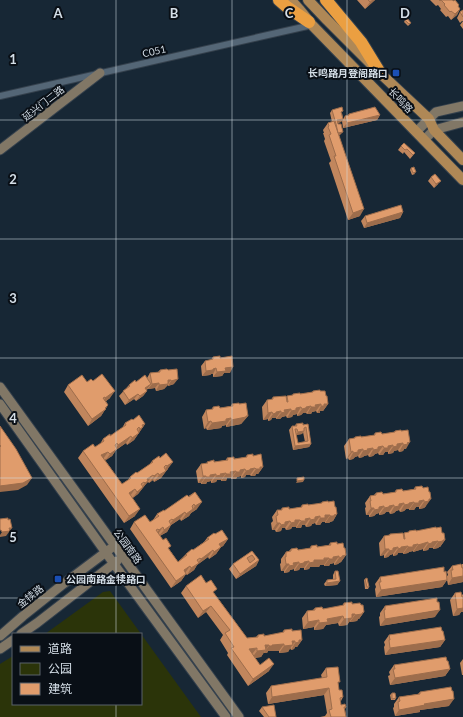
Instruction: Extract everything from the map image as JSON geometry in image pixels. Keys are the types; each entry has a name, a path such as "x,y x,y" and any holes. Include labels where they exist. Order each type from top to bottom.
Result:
{"highway":[{"path":"279,0 310,24"},
{"path":"326,0 361,42 380,72"}],"main road":[{"name":"长鸣路","path":"291,0 310,24 463,180"},
{"name":"长鸣路","path":"308,0 429,119 434,130 463,160"},
{"path":"332,0 361,33 380,72"},
{"name":"延兴门二路","path":"0,150 100,73"},
{"path":"416,132 436,112 463,106"},
{"path":"424,140 434,130 463,122"},
{"name":"公园南路","path":"0,387 239,717"},
{"path":"0,404 105,553 226,717"},
{"name":"金犊路","path":"0,636 23,616 115,546"},
{"path":"22,633 122,557"},
{"path":"0,649 12,641"}],"street":[{"name":"C051","path":"0,96 310,24"}],"green space":[{"path":"110,591 140,633 46,633 103,592"},
{"path":"142,635 201,717 0,717 0,664 12,657 12,705 142,705"}],"building":[{"path":"441,0 455,0 460,9 455,14 451,11 450,12"},
{"path":"463,10 463,17 460,12"},
{"path":"407,18 411,23 409,24 405,20"},
{"path":"342,107 343,111 341,112 343,119 337,120 338,124 341,124 343,132 338,133 332,110"},
{"path":"375,107 380,115 347,123 345,116"},
{"path":"334,121 364,209 353,213 334,156 336,156 329,135 331,134 328,123"},
{"path":"404,143 415,153 413,155 401,146"},
{"path":"414,167 416,172 413,173 411,168"},
{"path":"435,174 441,181 436,184 431,177"},
{"path":"401,205 403,212 367,223 365,216"},
{"path":"220,356 220,358 232,356 233,367 225,368 226,371 217,372 216,368 206,371 205,361 213,359 213,357"},
{"path":"177,369 178,379 171,381 168,380 168,384 152,384 150,373 160,372 160,370"},
{"path":"102,374 115,391 103,398 108,405 105,408 106,409 92,419 68,385 82,375 87,382 91,379 93,381"},
{"path":"145,375 151,384 145,388 147,391 140,396 138,394 129,400 123,391 135,380 136,382"},
{"path":"320,390 325,391 327,396 328,404 324,404 324,406 321,406 321,404 315,405 316,407 311,406 302,409 301,407 291,411 291,409 284,410 285,412 281,413 281,411 273,414 272,412 268,413 267,400 273,399 273,397 286,396 288,402 287,396"},
{"path":"246,403 248,416 231,420 231,418 226,419 226,421 212,423 211,421 208,422 206,410 219,406 220,408 233,406 232,404"},
{"path":"139,415 145,424 142,425 143,427 140,429 139,427 137,429 139,433 132,438 131,436 118,445 117,443 115,445 117,449 110,454 108,452 101,455 122,484 159,456 160,458 166,453 173,462 164,467 166,471 159,475 158,473 154,476 153,475 147,479 148,481 141,484 143,487 137,492 135,489 129,493 140,509 129,516 83,451 93,444 95,447 104,441 103,439 110,434 110,436 126,425 125,423 132,419 133,420"},
{"path":"296,424 308,424 311,444 295,446 292,426 297,426","holes":["306,427 308,441 298,443 295,429 297,429 298,432 304,431 304,428"]},
{"path":"0,426 16,449 32,478 23,483 0,486"},
{"path":"408,430 410,442 407,443 408,444 403,445 403,443 397,444 397,446 393,447 393,445 388,446 388,448 384,448 383,446 373,450 373,448 363,451 363,449 358,450 358,452 353,453 353,451 351,452 349,439 375,435 375,433 381,432 382,434"},
{"path":"253,454 253,456 261,454 263,467 260,467 260,469 255,468 246,471 245,469 240,470 240,472 230,472 231,474 226,473 216,476 216,474 210,475 210,477 203,476 201,464 214,460 214,462 228,460 227,458 234,457 234,459 247,457 247,455"},
{"path":"304,477 304,480 297,481 297,478"},
{"path":"422,486 423,488 428,487 431,499 429,499 429,501 424,502 424,500 419,501 419,503 414,502 404,505 404,503 394,507 394,505 384,508 384,506 374,510 374,508 371,508 370,496 376,495 376,493 382,492 383,494 396,492 396,490 402,489 403,491 416,489 415,487"},
{"path":"195,492 202,502 195,506 194,504 192,506 193,509 186,514 185,512 169,521 171,525 164,530 163,527 156,530 163,540 166,538 171,546 168,548 178,562 192,549 193,550 209,539 207,538 214,533 215,534 222,530 228,539 219,544 221,547 214,552 213,550 201,559 200,558 197,560 199,563 184,570 186,574 176,581 134,522 145,515 150,522 159,516 157,514 164,511 187,495 189,497"},
{"path":"334,501 337,514 334,516 325,515 325,518 320,518 320,516 310,520 310,518 305,519 306,521 295,520 295,522 285,522 285,524 281,525 280,523 277,523 277,510 282,510 282,508 289,507 289,509 302,507 302,505"},
{"path":"8,518 8,520 10,519 12,528 9,528 10,531 2,532 0,530 0,519"},
{"path":"441,527 445,540 428,544 428,542 413,545 413,547 408,546 398,549 398,547 389,551 389,549 385,549 384,536 403,533 405,539 404,533 409,531"},
{"path":"337,542 337,544 343,543 346,555 339,558 339,556 333,557 333,559 324,558 324,560 314,560 314,562 309,563 309,561 299,564 299,562 293,563 294,565 289,566 289,564 286,564 286,552 291,551 291,549 297,548 298,550 311,548 311,546 317,545 317,547 331,545 330,543"},
{"path":"252,551 259,560 240,574 233,564","holes":["252,555 255,559 250,563 247,558"]},
{"path":"461,564 463,568 463,576 452,578 452,566"},
{"path":"444,567 447,580 381,590 379,582 381,582 380,577"},
{"path":"335,571 338,571 340,581 327,583 327,580 336,579"},
{"path":"201,575 206,583 211,580 217,589 213,592 247,638 258,637 258,635 264,634 264,636 284,632 284,630 292,629 292,631 301,630 302,640 295,643 295,641 292,641 293,645 265,645 266,650 257,651 257,648 249,649 260,665 269,658 274,664 253,679 231,648 234,647 225,633 230,630 211,606 203,611 186,586"},
{"path":"367,578 369,587 367,587 365,579"},
{"path":"461,592 463,597 463,608 457,609 455,593"},
{"path":"437,598 440,610 385,619 385,606"},
{"path":"352,602 352,604 360,603 363,605 364,612 362,614 352,614 352,618 344,619 343,616 327,619 328,622 319,623 319,620 308,622 307,611 315,610 315,608 322,607 323,609 344,605 344,603"},
{"path":"441,627 445,640 390,648 389,635"},
{"path":"446,657 450,669 395,678 393,669 395,669 394,665"},
{"path":"338,667 340,682 338,682 339,690 342,690 343,697 340,698 341,705 345,704 346,707 344,707 346,717 331,717 329,710 332,709 329,688 272,697 271,686 327,677 326,668"},
{"path":"451,687 454,699 399,710 399,697"},
{"path":"392,693 395,693 396,698 392,699"},
{"path":"274,705 276,717 269,717 262,707"}],"place":[{"name":"长鸣路月登阁路口","path":"396,73"},
{"name":"公园南路金犊路口","path":"58,579"}]}
